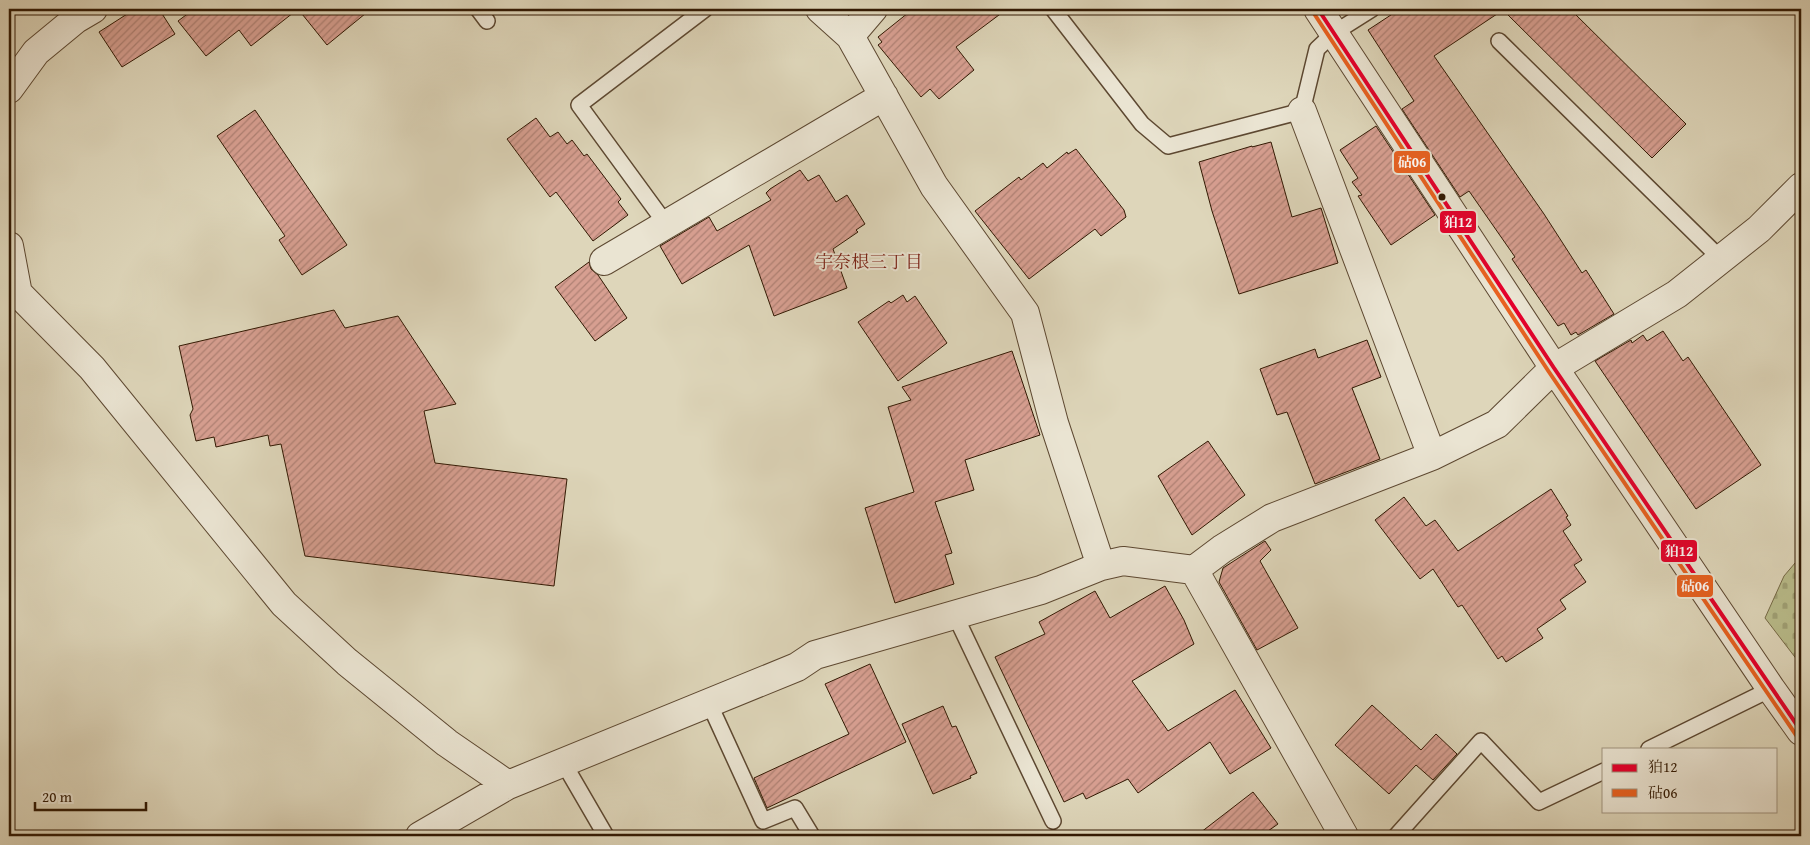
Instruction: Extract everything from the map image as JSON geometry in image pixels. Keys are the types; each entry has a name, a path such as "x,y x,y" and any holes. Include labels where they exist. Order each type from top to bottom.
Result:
{"street":[{"path":"820,9 850,36 934,186 1025,313 1054,423 1101,566"},
{"path":"850,36 873,9"},
{"path":"1318,9 1554,368 1801,731"},
{"path":"9,88 36,52 74,12"},
{"path":"604,261 884,96"},
{"path":"1302,111 1432,456"},
{"path":"420,836 508,785 797,668 815,655 1041,590 1101,566 1123,561 1194,570 1222,549 1272,518 1432,456 1497,424 1554,368 1677,294 1759,229 1801,186"},
{"path":"9,246 13,289 92,368 284,604 347,662 447,743 508,785"},
{"path":"1194,570 1344,836"}],"lane":[{"path":"666,224 579,105 705,9"},
{"path":"1053,9 1142,124 1168,146 1302,111 1317,49 1334,33 1372,9"},
{"path":"1499,41 1721,258"},
{"path":"955,615 1053,821"},
{"path":"1650,748 1771,689"},
{"path":"709,703 763,821 795,808 812,836"},
{"path":"1396,836 1481,741 1539,802 1602,772"},
{"path":"563,762 606,836"}],"green space":[{"path":"1801,556 1801,665 1765,618 1784,576"}],"building":[{"path":"135,9 159,9 175,34 122,67 99,32"},
{"path":"194,9 298,9 251,46 239,30 206,56 178,21"},
{"path":"298,9 371,9 327,45"},
{"path":"913,9 1007,9 956,47 974,70 939,99 930,89 921,97 878,45 882,42 878,37"},
{"path":"1400,9 1570,9 1686,124 1652,158 1503,10 1434,56 1544,214 1582,273 1586,270 1614,314 1578,335 1576,332 1571,335 1564,323 1558,326 1512,259 1515,257 1469,191 1460,197 1402,109 1414,101 1368,30"},
{"path":"255,110 347,245 302,275 279,240 285,236 217,136"},
{"path":"536,118 550,137 558,132 567,144 572,140 584,156 587,154 621,199 618,202 628,215 593,241 556,192 550,197 507,139"},
{"path":"1376,126 1435,215 1391,245 1358,196 1362,195 1352,182 1358,178 1340,150"},
{"path":"1271,142 1292,217 1321,208 1338,263 1239,294 1212,211 1199,162"},
{"path":"1076,149 1124,210 1126,217 1101,236 1095,229 1029,279 975,211 1019,177 1021,180 1043,163 1047,168 1067,152 1068,154"},
{"path":"800,170 808,181 819,175 836,202 847,195 865,224 856,230 858,232 833,249 847,288 774,316 749,245 682,284 660,246 709,217 717,231 771,200 766,193"},
{"path":"589,262 591,269 598,275 627,318 595,341 555,287"},
{"path":"903,295 907,302 915,296 947,343 898,381 858,322 889,301 891,303"},
{"path":"334,310 345,328 398,316 456,404 424,411 435,463 567,479 554,586 305,556 281,444 270,446 268,435 216,447 214,437 196,441 190,415 193,409 179,346"},
{"path":"1663,331 1683,361 1688,357 1761,465 1696,509 1595,361 1631,340 1632,343 1643,335 1647,341"},
{"path":"1367,340 1381,377 1352,388 1380,459 1315,484 1287,412 1277,415 1260,369 1315,349 1318,358"},
{"path":"1012,351 1040,435 965,460 974,490 935,502 952,553 945,555 954,584 895,603 865,508 914,492 888,407 911,400 902,387"},
{"path":"1208,441 1245,495 1192,535 1158,476"},
{"path":"1551,489 1568,516 1566,517 1571,525 1563,531 1582,560 1574,565 1586,582 1560,600 1566,609 1537,629 1543,638 1506,662 1502,656 1498,659 1462,605 1458,607 1433,569 1420,579 1375,520 1404,497 1426,526 1435,520 1458,551"},
{"path":"1265,541 1271,550 1260,561 1298,628 1257,650 1219,582 1223,568"},
{"path":"1165,586 1184,620 1194,644 1132,681 1168,731 1235,690 1271,748 1230,774 1210,742 1138,793 1128,779 1086,799 1083,793 1064,802 995,657 1045,634 1039,622 1095,591 1110,618"},
{"path":"870,664 906,742 767,808 754,778 849,734 825,684"},
{"path":"1372,705 1421,750 1436,734 1457,754 1433,780 1416,765 1389,794 1335,745"},
{"path":"943,706 952,727 956,726 977,773 970,776 971,778 933,794 902,724"},
{"path":"1253,792 1278,824 1261,836 1196,836"}],"transit line":[{"name":"狛12","path":"1318,9 1554,368 1801,731"},
{"name":"砧06","path":"1313,12 1549,372 1796,735"}],"district":[{"name":"宇奈根三丁目","path":"869,261"}]}
